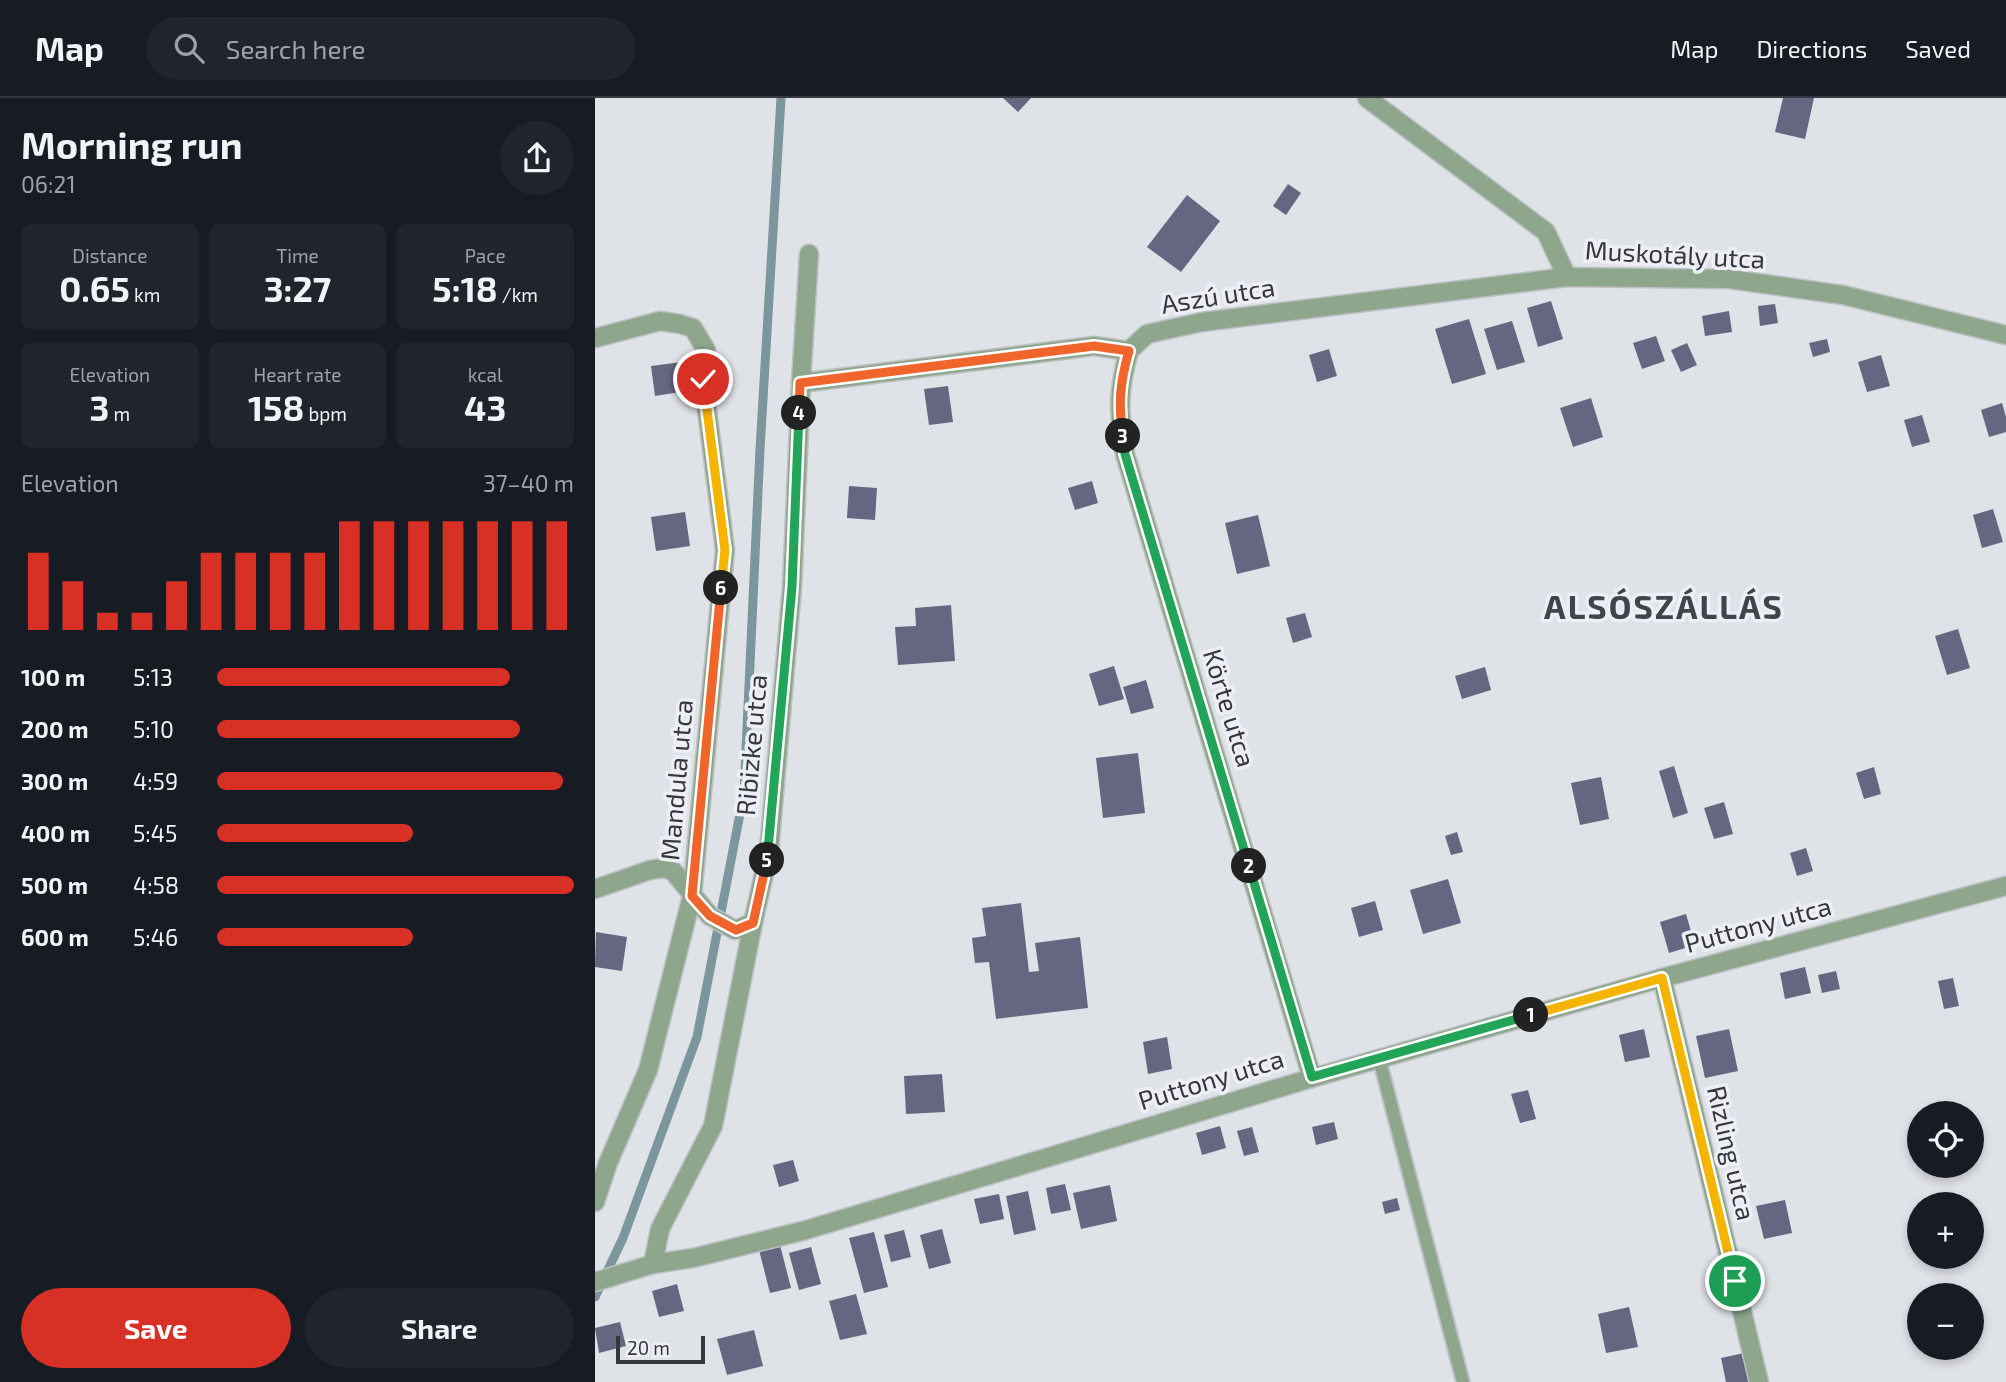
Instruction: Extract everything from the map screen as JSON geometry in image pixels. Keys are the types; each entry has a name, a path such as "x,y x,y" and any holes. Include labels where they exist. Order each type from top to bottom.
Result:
{"street":[{"name":"Muskotály utca","path":"1367,98 1546,232 1567,277 1730,279 1843,295 2006,335"},
{"name":"Ribizke utca","path":"653,1264 660,1229 713,1126 769,851 792,587 800,383 809,254"},
{"name":"Aszú utca","path":"1129,351 1147,334 1202,323 1567,277"},
{"name":"Mandula utca","path":"595,338 660,321 693,328 706,350 703,379 725,550 692,896 648,1070 608,1163 595,1202"},
{"path":"800,383 1094,346 1129,351"},
{"name":"Körte utca","path":"1129,351 1120,390 1119,414 1125,454 1312,1077"},
{"path":"595,889 663,868 673,871 710,916 736,930 753,923"},
{"name":"Puttony utca","path":"595,1282 653,1264 693,1258 806,1230 1312,1077 1662,978 2006,886"},
{"name":"Rizling utca","path":"1662,978 1759,1382"}],"lane":[{"path":"1379,1058 1463,1382"}],"building":[{"path":"1003,98 1031,98 1018,112"},
{"path":"1783,98 1814,98 1805,139 1775,132"},
{"path":"1288,184 1301,193 1286,215 1273,206"},
{"path":"1187,195 1220,221 1181,272 1147,247"},
{"path":"1551,301 1563,339 1538,347 1527,308"},
{"path":"1775,304 1778,323 1760,326 1758,306"},
{"path":"1729,311 1732,332 1705,336 1702,316"},
{"path":"1469,319 1486,374 1452,384 1435,329"},
{"path":"1512,321 1525,362 1497,370 1484,329"},
{"path":"1656,336 1665,361 1642,369 1633,343"},
{"path":"1827,339 1830,352 1813,357 1809,343"},
{"path":"1687,343 1697,365 1681,372 1671,350"},
{"path":"1329,349 1337,376 1317,382 1309,355"},
{"path":"1881,355 1890,386 1867,392 1858,362"},
{"path":"682,362 686,391 655,396 651,366"},
{"path":"948,386 953,422 929,425 924,389"},
{"path":"1591,398 1603,437 1573,447 1560,408"},
{"path":"2002,403 2006,432 1989,437 1981,410"},
{"path":"1922,415 1930,442 1912,447 1904,420"},
{"path":"1092,481 1098,503 1075,510 1068,488"},
{"path":"849,486 877,488 875,520 847,518"},
{"path":"1993,509 2003,542 1982,548 1973,515"},
{"path":"685,512 690,546 656,551 651,517"},
{"path":"1258,515 1270,566 1237,574 1225,523"},
{"path":"951,605 955,661 898,665 895,627 916,626 915,608"},
{"path":"1305,613 1312,637 1293,643 1286,618"},
{"path":"1958,629 1970,668 1947,675 1935,636"},
{"path":"1114,666 1124,699 1099,706 1089,674"},
{"path":"1485,667 1491,690 1462,699 1455,676"},
{"path":"1146,680 1154,708 1131,714 1123,687"},
{"path":"1138,753 1145,813 1103,818 1096,758"},
{"path":"1674,766 1688,813 1673,818 1659,771"},
{"path":"1874,767 1881,794 1864,799 1856,773"},
{"path":"1601,777 1609,819 1580,825 1571,783"},
{"path":"1724,802 1733,834 1714,839 1704,808"},
{"path":"1457,832 1463,852 1451,855 1445,836"},
{"path":"1806,848 1813,871 1797,876 1790,853"},
{"path":"1448,879 1461,923 1423,934 1410,890"},
{"path":"1375,901 1383,930 1359,937 1351,908"},
{"path":"1021,903 1029,972 1039,971 1035,943 1080,937 1088,1008 996,1019 989,962 975,963 972,938 986,936 982,908"},
{"path":"1686,914 1695,945 1669,953 1660,922"},
{"path":"596,932 627,937 622,971 595,967"},
{"path":"1805,967 1811,993 1785,999 1780,973"},
{"path":"1836,971 1840,989 1822,993 1818,975"},
{"path":"1953,978 1959,1006 1944,1009 1938,981"},
{"path":"1644,1029 1650,1057 1625,1062 1619,1035"},
{"path":"1729,1029 1738,1071 1705,1078 1696,1036"},
{"path":"1167,1037 1172,1069 1148,1074 1143,1042"},
{"path":"942,1074 945,1112 906,1114 904,1076"},
{"path":"1528,1090 1536,1119 1520,1123 1511,1094"},
{"path":"1334,1122 1338,1139 1316,1145 1312,1127"},
{"path":"1220,1126 1226,1148 1202,1155 1196,1133"},
{"path":"1252,1127 1259,1152 1244,1156 1237,1131"},
{"path":"793,1160 799,1181 779,1187 773,1165"},
{"path":"1065,1184 1071,1210 1051,1214 1046,1188"},
{"path":"1110,1185 1117,1221 1081,1229 1073,1193"},
{"path":"1028,1191 1036,1230 1014,1235 1006,1196"},
{"path":"999,1194 1004,1219 980,1224 974,1199"},
{"path":"1397,1198 1400,1210 1385,1214 1382,1202"},
{"path":"1785,1200 1792,1233 1764,1239 1756,1206"},
{"path":"942,1229 951,1263 929,1269 920,1235"},
{"path":"904,1230 911,1257 891,1262 884,1235"},
{"path":"874,1232 888,1287 864,1293 849,1238"},
{"path":"780,1245 791,1288 770,1293 759,1250"},
{"path":"811,1247 821,1284 799,1290 789,1253"},
{"path":"677,1284 684,1311 659,1317 652,1291"},
{"path":"856,1294 867,1334 840,1340 829,1301"},
{"path":"1629,1307 1638,1347 1606,1353 1598,1314"},
{"path":"620,1322 626,1346 599,1353 595,1328"},
{"path":"754,1330 763,1366 727,1375 717,1339"},
{"path":"1744,1353 1750,1382 1726,1382 1721,1358"}],"waterway":[{"path":"595,1297 623,1238 697,1037 744,793 760,449 781,98"}],"district":[{"name":"ALSÓSZÁLLÁS","path":"1664,607"}],"route":[{"path":"703,379 725,550 692,896 710,916 736,930 753,923 769,851 792,587 800,383 1094,346 1129,351 1122,376 1119,414 1125,454 1312,1077 1662,978 1735,1281"}]}
